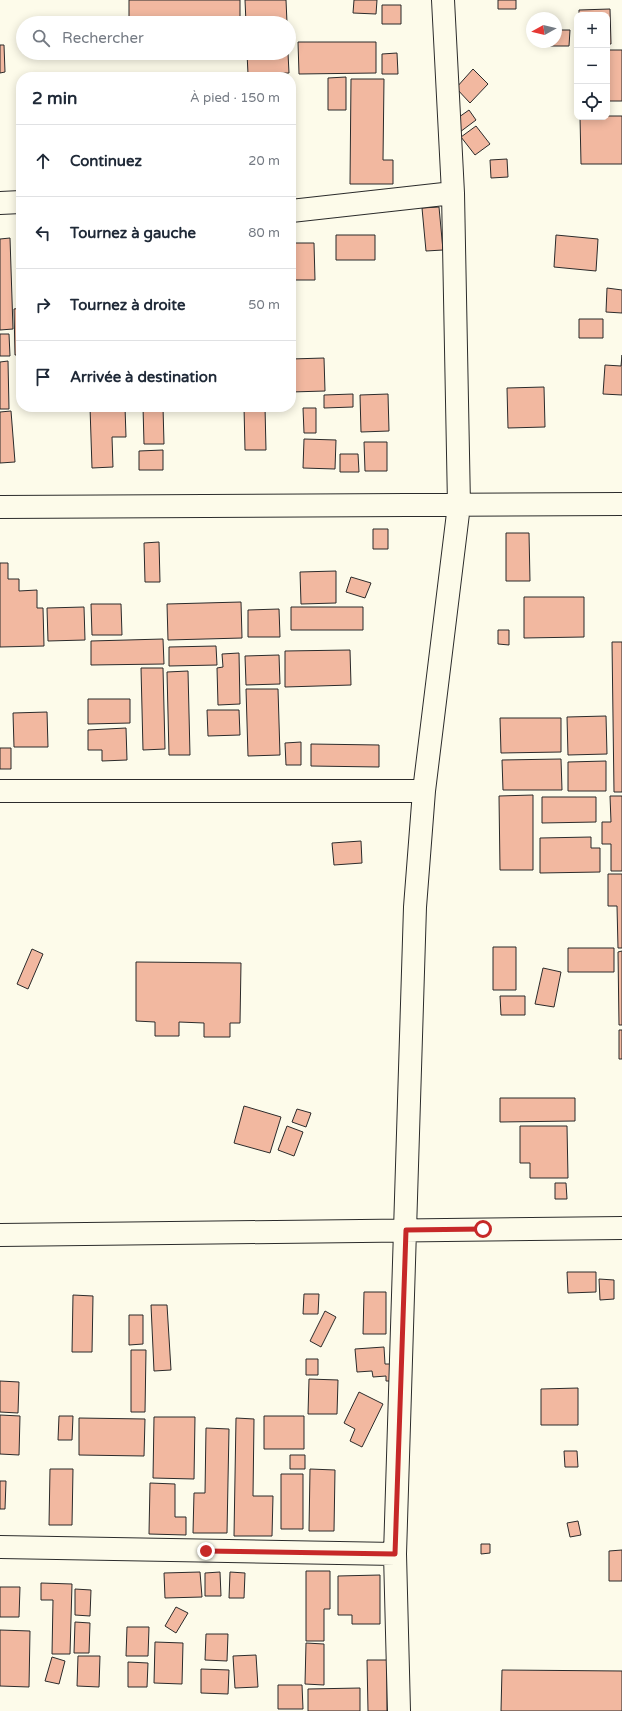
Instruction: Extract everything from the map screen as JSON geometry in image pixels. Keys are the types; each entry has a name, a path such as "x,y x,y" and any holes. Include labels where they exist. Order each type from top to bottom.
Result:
{"street":[{"path":"399,1711 395,1554 415,907 424,791 459,505 453,193 443,0"},
{"path":"296,210 453,193"},
{"path":"0,203 16,202"},
{"path":"0,507 622,504"},
{"path":"0,791 424,791"},
{"path":"0,1236 622,1228"},
{"path":"0,1548 395,1554"}],"building":[{"path":"129,0 240,0 240,16 129,16"},
{"path":"245,0 286,0 287,16 246,16"},
{"path":"354,0 377,0 376,14 353,13"},
{"path":"498,0 516,0 516,9 498,9"},
{"path":"382,5 401,5 401,24 382,24"},
{"path":"610,9 611,44 610,12 579,12 579,10"},
{"path":"562,30 570,30 569,46 562,46"},
{"path":"298,42 376,42 376,73 299,74"},
{"path":"0,45 4,45 5,72 0,73"},
{"path":"610,50 622,50 622,101 610,101"},
{"path":"397,53 398,74 382,74 382,54"},
{"path":"247,60 288,60 289,72 248,72"},
{"path":"473,69 488,84 470,103 456,88"},
{"path":"346,77 346,110 328,110 328,78"},
{"path":"351,79 384,79 383,160 393,160 393,184 350,184"},
{"path":"469,110 476,120 460,132 452,122"},
{"path":"610,116 622,116 622,164 581,164 580,120 610,120"},
{"path":"476,126 490,144 475,155 461,137"},
{"path":"507,159 508,177 491,178 490,160"},
{"path":"439,207 443,250 426,251 422,208"},
{"path":"336,235 375,235 375,260 336,260"},
{"path":"556,235 598,239 596,271 554,267"},
{"path":"10,238 13,329 0,330 0,239"},
{"path":"296,243 314,243 315,280 296,280"},
{"path":"607,288 622,290 622,313 606,312"},
{"path":"14,309 16,309 16,355 15,355"},
{"path":"579,319 603,319 603,338 579,338"},
{"path":"0,334 9,334 10,356 0,356"},
{"path":"622,355 622,395 603,394 605,365 621,366"},
{"path":"324,358 325,391 296,392 296,359"},
{"path":"8,361 9,409 0,409 0,362"},
{"path":"544,387 545,427 508,428 507,388"},
{"path":"353,394 353,407 324,408 324,395"},
{"path":"388,394 389,431 361,432 360,395"},
{"path":"303,408 316,408 316,433 304,433"},
{"path":"11,411 15,462 0,463 0,412"},
{"path":"90,412 125,412 126,437 112,437 113,467 92,468"},
{"path":"143,412 163,412 164,444 144,444"},
{"path":"244,412 265,412 266,450 245,450"},
{"path":"304,439 336,440 335,469 303,468"},
{"path":"364,442 387,442 387,471 365,471"},
{"path":"163,450 163,470 139,470 139,451"},
{"path":"340,454 358,454 359,472 340,472"},
{"path":"373,529 388,529 388,549 373,549"},
{"path":"506,533 529,533 530,581 506,581"},
{"path":"159,542 160,582 145,582 144,543"},
{"path":"0,563 8,563 8,579 19,579 19,591 37,590 37,608 43,608 44,646 0,647"},
{"path":"336,571 336,603 301,604 300,572"},
{"path":"351,577 371,583 365,598 346,592"},
{"path":"524,597 584,597 584,637 524,638"},
{"path":"241,602 242,638 168,640 167,604"},
{"path":"91,604 121,604 122,635 92,635"},
{"path":"84,607 85,640 48,641 47,608"},
{"path":"291,607 363,607 363,630 291,630"},
{"path":"279,609 280,637 248,637 248,610"},
{"path":"498,630 509,630 509,645 498,644"},
{"path":"163,639 164,664 91,665 91,641"},
{"path":"612,642 622,642 622,792 614,792"},
{"path":"216,646 217,665 169,666 169,647"},
{"path":"350,650 351,685 285,687 285,651"},
{"path":"239,653 240,704 218,705 217,668 223,667 222,654"},
{"path":"279,655 280,684 246,685 245,656"},
{"path":"141,668 163,668 165,749 143,750"},
{"path":"188,671 190,755 169,755 167,672"},
{"path":"246,689 278,689 280,755 248,756"},
{"path":"88,699 130,699 130,723 88,724"},
{"path":"207,710 239,710 240,735 208,736"},
{"path":"47,712 48,747 14,747 13,713"},
{"path":"606,716 607,754 568,755 567,717"},
{"path":"500,718 561,718 561,752 501,753"},
{"path":"126,728 127,760 102,761 102,750 88,750 88,730"},
{"path":"301,742 301,765 286,765 285,743"},
{"path":"311,744 379,745 379,767 311,766"},
{"path":"0,748 11,748 11,769 0,769"},
{"path":"561,759 562,790 503,790 502,760"},
{"path":"606,761 606,791 568,791 568,762"},
{"path":"533,795 533,870 500,870 499,796"},
{"path":"610,796 622,796 622,871 611,871 611,844 602,844 602,822 611,822"},
{"path":"542,797 596,797 596,822 542,823"},
{"path":"591,837 591,848 600,848 600,872 540,873 540,838"},
{"path":"361,841 362,863 334,865 332,843"},
{"path":"608,874 622,874 622,948 618,948 617,906 608,906"},
{"path":"493,947 516,947 516,990 493,990"},
{"path":"568,948 614,948 614,972 568,972"},
{"path":"32,949 43,954 28,989 17,984"},
{"path":"622,951 622,1025 619,1025 618,952"},
{"path":"136,962 241,963 240,1023 230,1023 230,1037 204,1037 204,1023 179,1022 179,1036 155,1036 155,1022 136,1021"},
{"path":"543,968 561,972 554,1007 535,1004"},
{"path":"500,996 525,996 525,1015 501,1015"},
{"path":"619,1030 622,1030 622,1059 619,1059"},
{"path":"500,1098 575,1098 575,1121 500,1122"},
{"path":"244,1106 281,1117 270,1153 234,1143"},
{"path":"297,1109 311,1113 306,1127 292,1122"},
{"path":"287,1126 303,1132 294,1156 278,1150"},
{"path":"520,1126 567,1126 568,1178 530,1178 530,1163 520,1163"},
{"path":"555,1183 566,1183 567,1199 555,1199"},
{"path":"567,1272 596,1272 596,1292 568,1293"},
{"path":"599,1279 614,1280 614,1299 600,1300"},
{"path":"364,1292 386,1292 386,1334 363,1334"},
{"path":"304,1294 319,1294 318,1314 303,1314"},
{"path":"73,1295 93,1296 92,1352 72,1352"},
{"path":"151,1305 167,1305 171,1370 154,1371"},
{"path":"325,1311 336,1317 321,1347 310,1341"},
{"path":"129,1315 143,1315 143,1344 129,1345"},
{"path":"384,1347 385,1364 391,1364 392,1381 386,1381 386,1376 373,1377 372,1371 357,1372 355,1349"},
{"path":"131,1350 146,1350 145,1412 131,1412"},
{"path":"306,1359 318,1359 318,1375 306,1375"},
{"path":"309,1379 338,1380 337,1414 308,1414"},
{"path":"0,1381 19,1382 18,1413 0,1412"},
{"path":"578,1388 578,1425 541,1425 541,1389"},
{"path":"359,1392 383,1404 362,1447 350,1441 355,1429 344,1423"},
{"path":"0,1415 20,1416 19,1455 0,1454"},
{"path":"59,1416 73,1416 72,1440 58,1440"},
{"path":"264,1416 304,1416 304,1449 264,1449"},
{"path":"154,1417 195,1417 194,1479 153,1478"},
{"path":"79,1418 145,1419 144,1456 79,1455"},
{"path":"236,1418 254,1419 253,1496 273,1496 272,1536 234,1536"},
{"path":"206,1428 229,1429 227,1533 193,1533 194,1493 205,1493"},
{"path":"564,1451 577,1451 578,1467 565,1467"},
{"path":"290,1455 305,1455 305,1469 290,1469"},
{"path":"50,1469 73,1469 72,1525 49,1525"},
{"path":"310,1469 335,1470 334,1531 309,1531"},
{"path":"281,1474 303,1474 303,1529 281,1529"},
{"path":"0,1481 6,1481 5,1509 0,1509"},
{"path":"150,1483 175,1484 175,1517 186,1517 186,1535 149,1534"},
{"path":"578,1521 581,1535 570,1537 567,1523"},
{"path":"481,1544 490,1544 490,1553 481,1554"},
{"path":"622,1550 622,1581 609,1581 609,1551"},
{"path":"306,1571 330,1571 330,1609 324,1609 324,1641 306,1641"},
{"path":"200,1572 202,1597 165,1598 164,1573"},
{"path":"220,1572 221,1596 205,1596 205,1573"},
{"path":"230,1572 245,1573 244,1598 229,1598"},
{"path":"380,1575 380,1624 352,1624 352,1615 338,1615 338,1576"},
{"path":"41,1583 72,1584 70,1654 52,1654 53,1600 41,1600"},
{"path":"0,1587 20,1587 19,1617 0,1617"},
{"path":"75,1589 91,1590 90,1616 75,1615"},
{"path":"176,1607 188,1613 176,1633 165,1626"},
{"path":"75,1622 90,1623 89,1653 74,1653"},
{"path":"127,1627 149,1627 148,1656 126,1656"},
{"path":"0,1630 30,1631 29,1687 0,1686"},
{"path":"206,1634 228,1634 227,1661 205,1660"},
{"path":"155,1642 183,1643 182,1684 154,1683"},
{"path":"306,1643 324,1644 324,1685 305,1684"},
{"path":"256,1655 258,1687 235,1688 233,1656"},
{"path":"78,1656 100,1656 99,1687 77,1686"},
{"path":"52,1657 65,1661 59,1684 45,1681"},
{"path":"367,1660 387,1660 387,1711 368,1711"},
{"path":"128,1662 148,1663 147,1687 128,1687"},
{"path":"201,1669 229,1670 228,1694 201,1693"},
{"path":"502,1670 622,1671 622,1711 501,1711"},
{"path":"278,1685 302,1685 303,1709 278,1709"},
{"path":"360,1688 360,1711 308,1711 308,1689"}],"route":[{"path":"206,1551 395,1554 406,1230 483,1229"}]}
